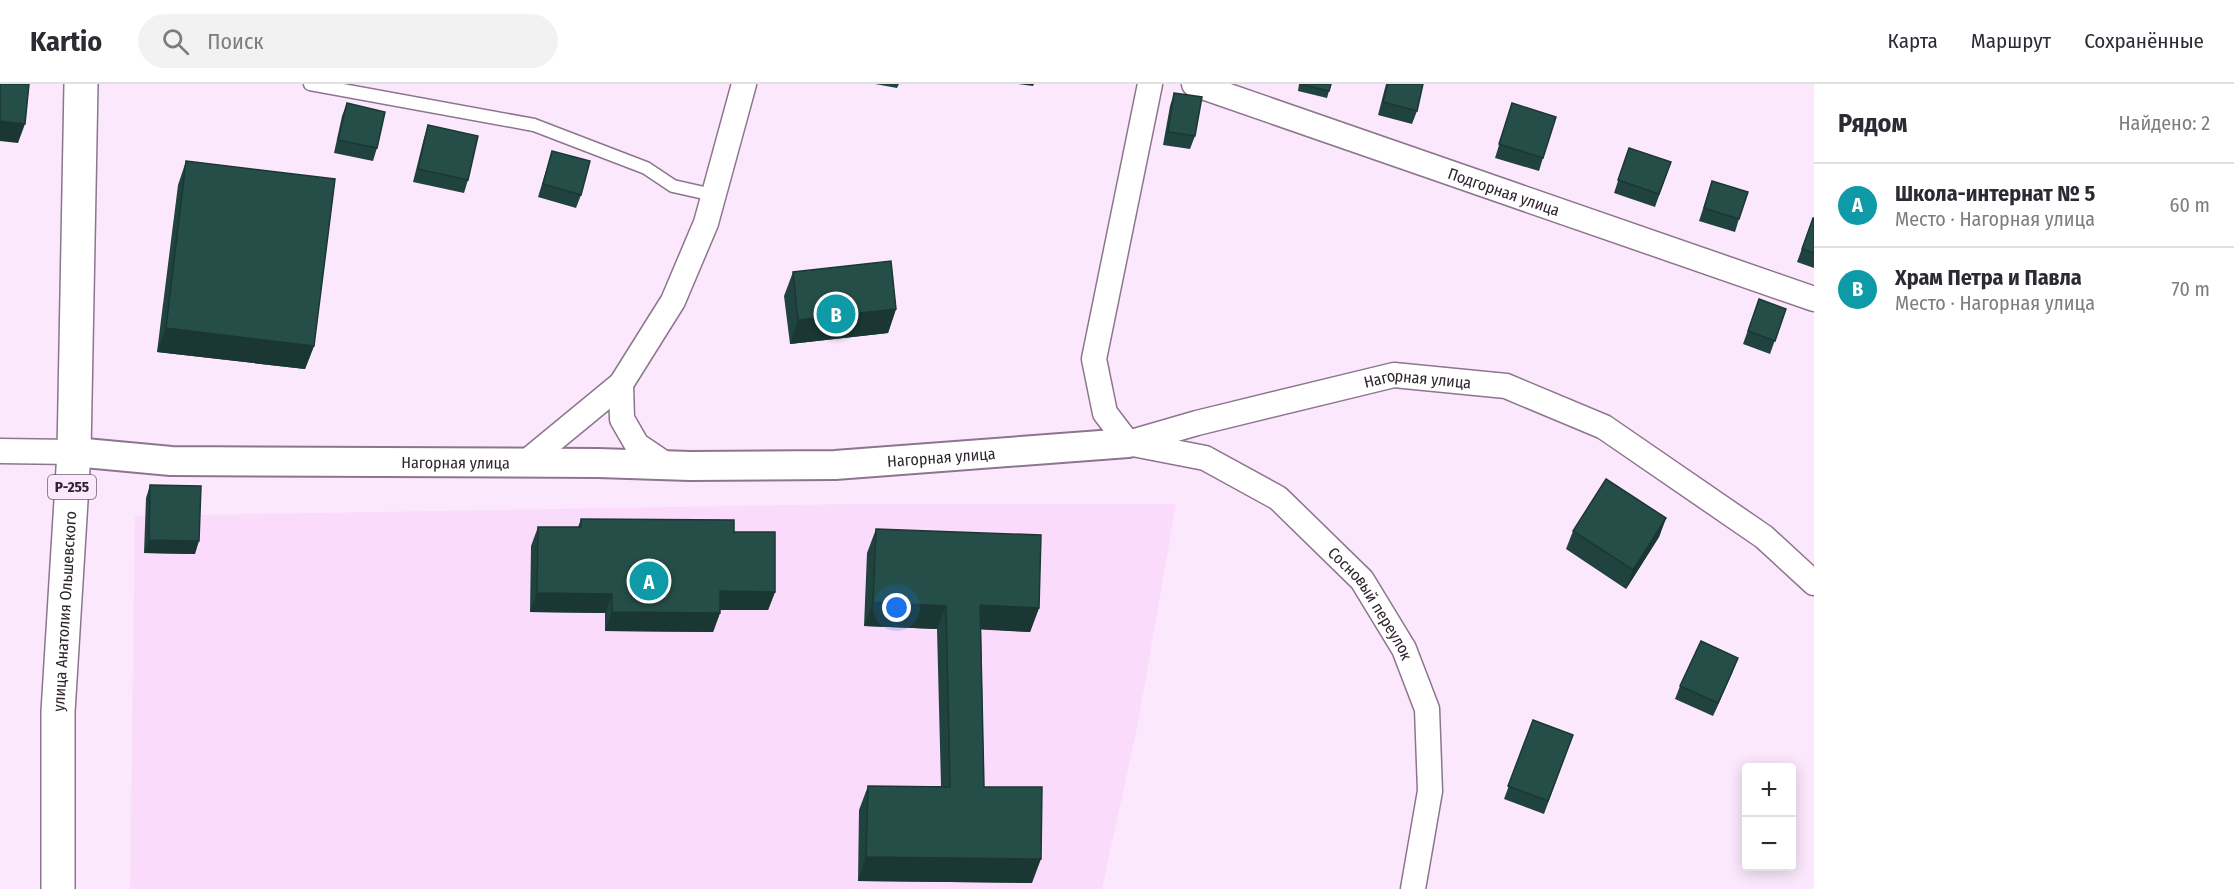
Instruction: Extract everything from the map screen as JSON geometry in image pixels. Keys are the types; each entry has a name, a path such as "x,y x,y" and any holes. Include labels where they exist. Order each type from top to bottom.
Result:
{"highway":[{"name":"улица Анатолия Ольшевского","path":"58,889 58,712 74,452 81,84"}],"street":[{"path":"525,463 621,384 673,301 706,223 744,84"},
{"path":"1128,443 1105,413 1094,358 1150,84"},
{"name":"Подгорная улица","path":"1194,84 1814,299"},
{"name":"Нагорная улица","path":"0,451 74,452 171,461 668,466 835,465 1128,443 1197,423 1395,375 1506,386 1604,427 1764,537 1814,583"},
{"path":"621,384 622,419 637,445 668,466"},
{"name":"Сосновый переулок","path":"1128,443 1205,458 1278,498 1362,580 1404,649 1427,709 1430,790 1413,889"}],"lane":[{"path":"310,84 534,125 646,168 673,186 713,195"}],"shaded area":[{"path":"848,504 1176,504 1138,723 1102,889 130,889 135,516"}],"building":[{"path":"0,84 29,84 25,124 0,121"},
{"path":"1300,84 1331,84 1329,91"},
{"path":"1388,84 1423,84 1417,111 1383,102"},
{"path":"1174,93 1202,97 1195,136 1168,132"},
{"path":"347,103 385,112 377,148 338,140"},
{"path":"1512,103 1556,117 1543,158 1499,144"},
{"path":"428,125 478,136 468,180 418,169"},
{"path":"1629,148 1671,162 1659,194 1618,180"},
{"path":"552,151 590,161 581,195 543,184"},
{"path":"186,161 335,179 314,346 166,328"},
{"path":"1712,181 1748,192 1739,219 1704,208"},
{"path":"1814,218 1814,253 1802,249"},
{"path":"891,261 896,309 798,320 793,272"},
{"path":"1759,299 1786,309 1775,341 1748,331"},
{"path":"1606,479 1666,518 1633,570 1573,531"},
{"path":"150,485 201,486 199,541 149,540"},
{"path":"581,519 734,520 734,532 775,532 775,592 720,591 720,613 612,612 612,594 537,593 538,527 581,527"},
{"path":"876,529 1041,535 1039,608 980,605 984,787 1042,787 1041,859 866,857 868,786 950,787 946,606 873,602"},
{"path":"1701,641 1738,658 1718,703 1680,686"},
{"path":"1533,720 1573,735 1548,801 1508,786"}],"place":[{"name":"Храм Петра и Павла","path":"836,314"},
{"name":"Школа-интернат № 5","path":"649,581"}]}
